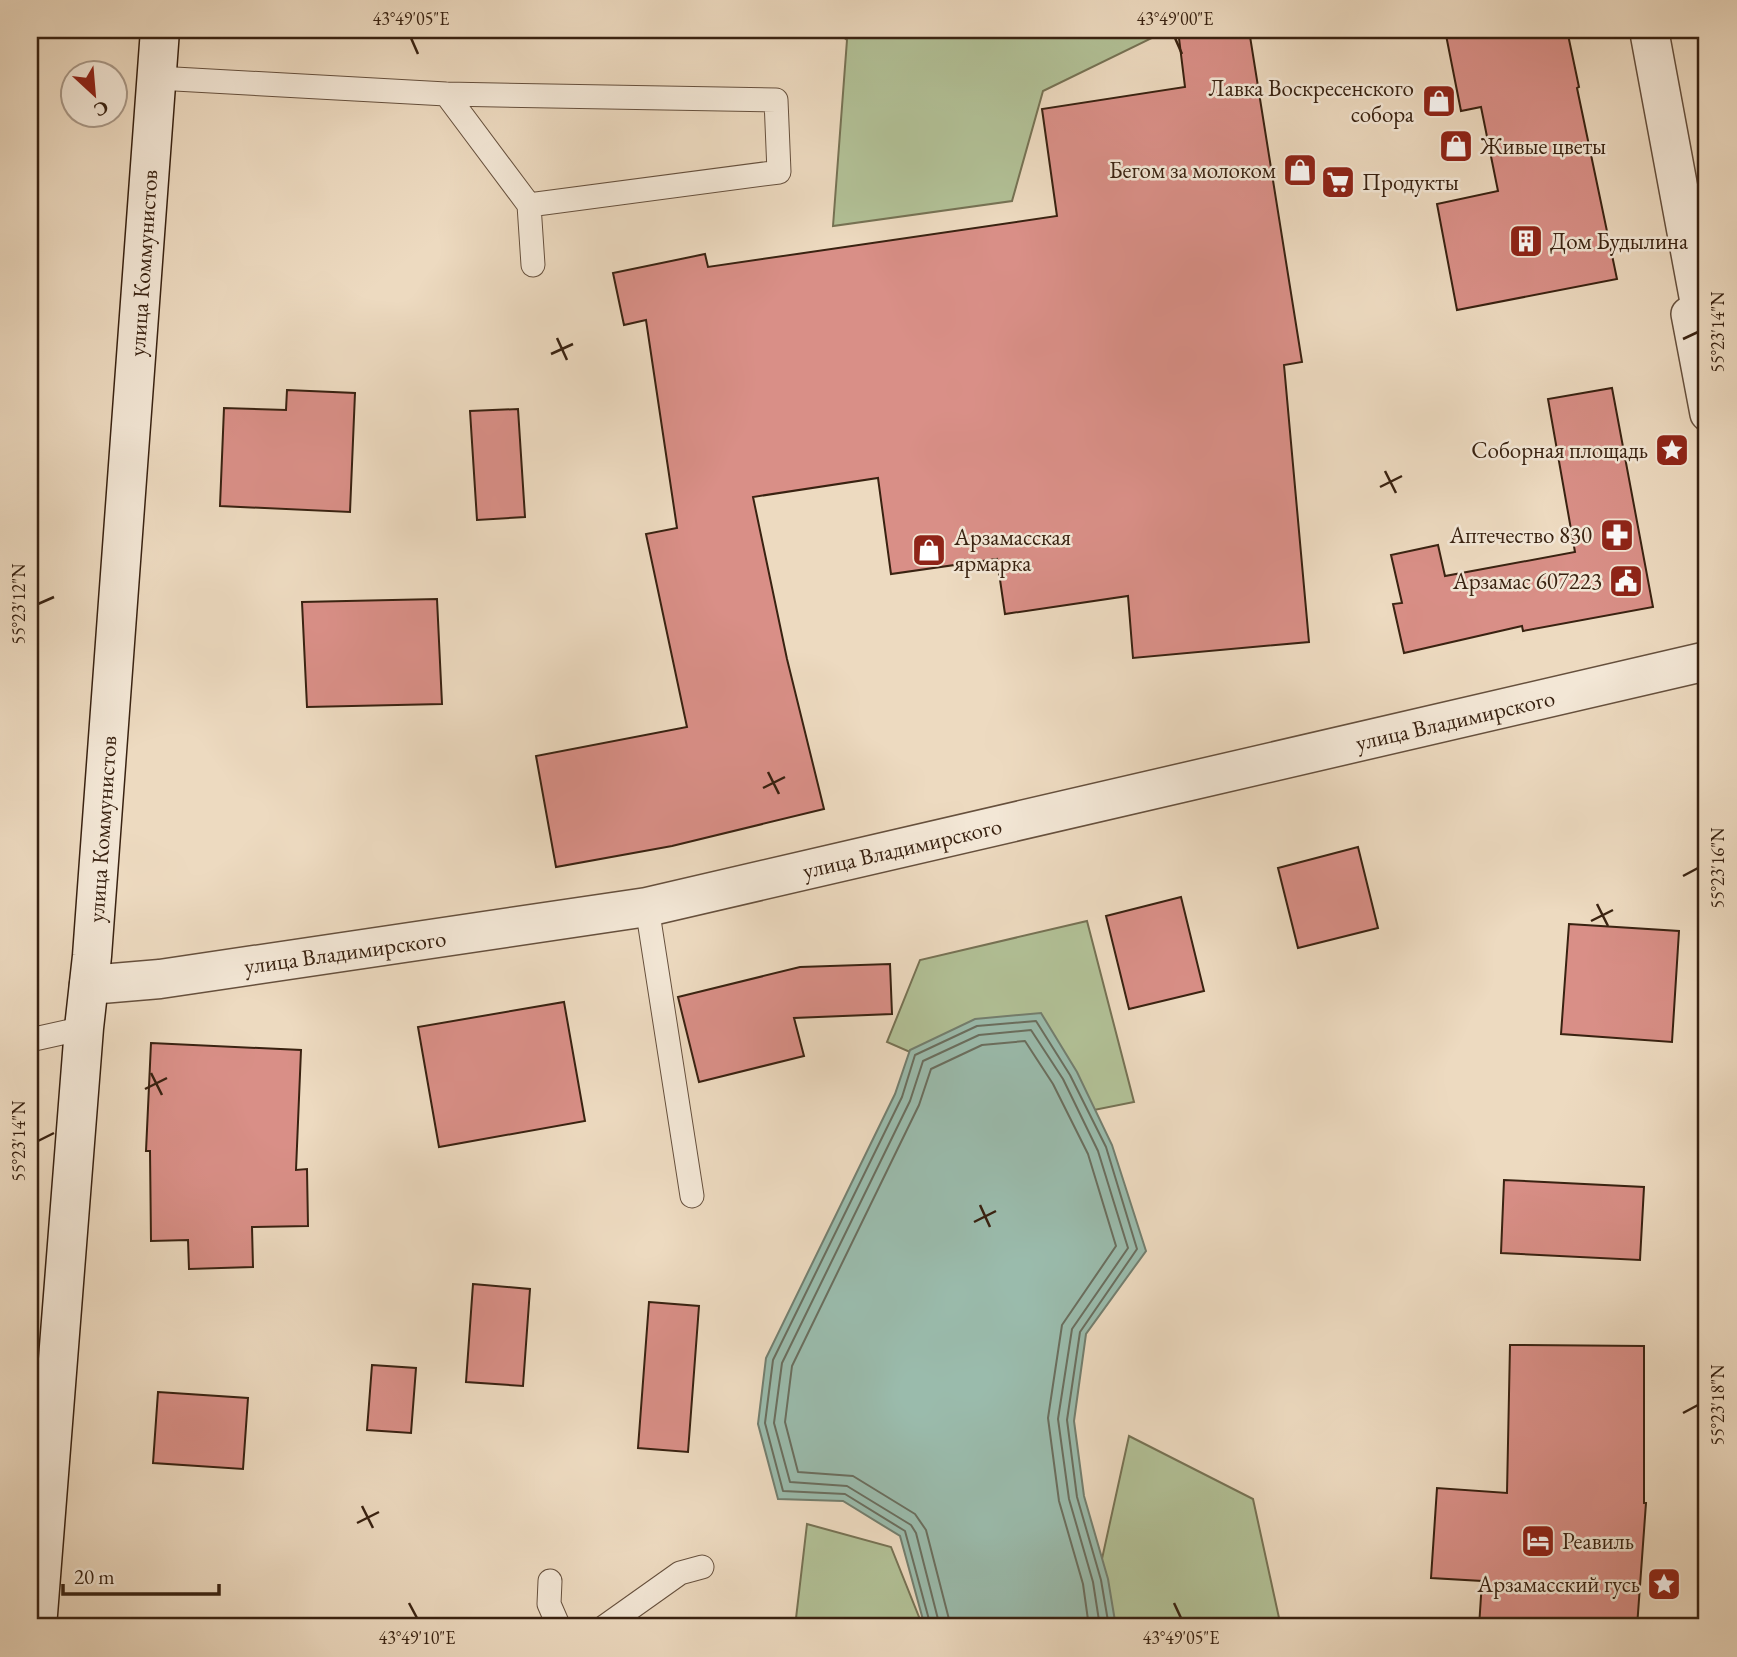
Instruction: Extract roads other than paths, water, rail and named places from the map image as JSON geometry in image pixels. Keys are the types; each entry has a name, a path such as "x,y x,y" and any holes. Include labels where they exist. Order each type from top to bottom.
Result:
{"street":[{"name":"улица Коммунистов","path":"37,1627 89,985 160,30"},
{"path":"1634,30 1707,414"},
{"path":"1649,30 1707,342"},
{"name":"улица Владимирского","path":"89,985 160,979 647,907 1707,661"}],"lane":[{"path":"157,78 446,94 776,100 779,172 529,205"},
{"path":"446,94 529,205 533,265"},
{"path":"647,907 692,1196"},
{"path":"30,1040 84,1028"},
{"path":"604,1627 680,1573 702,1566"},
{"path":"550,1581 549,1604 559,1627"}],"water":[{"path":"1041,1013 1077,1072 1112,1145 1146,1251 1086,1334 1074,1421 1084,1496 1108,1579 1116,1627 925,1627 900,1536 843,1501 778,1499 758,1424 766,1358 895,1094 910,1050 975,1019"}],"place":[{"name":"Лавка Воскресенского собора","path":"1439,101"},
{"name":"Живые цветы","path":"1456,146"},
{"name":"Бегом за молоком","path":"1300,170"},
{"name":"Продукты","path":"1338,182"},
{"name":"Дом Будылина","path":"1526,241"},
{"name":"Соборная площадь","path":"1672,450"},
{"name":"Аптечество 830","path":"1617,535"},
{"name":"Арзамасская ярмарка","path":"929,550"},
{"name":"Арзамас 607223","path":"1626,581"},
{"name":"Реавиль","path":"1538,1541"},
{"name":"Арзамасский гусь","path":"1664,1584"}]}
